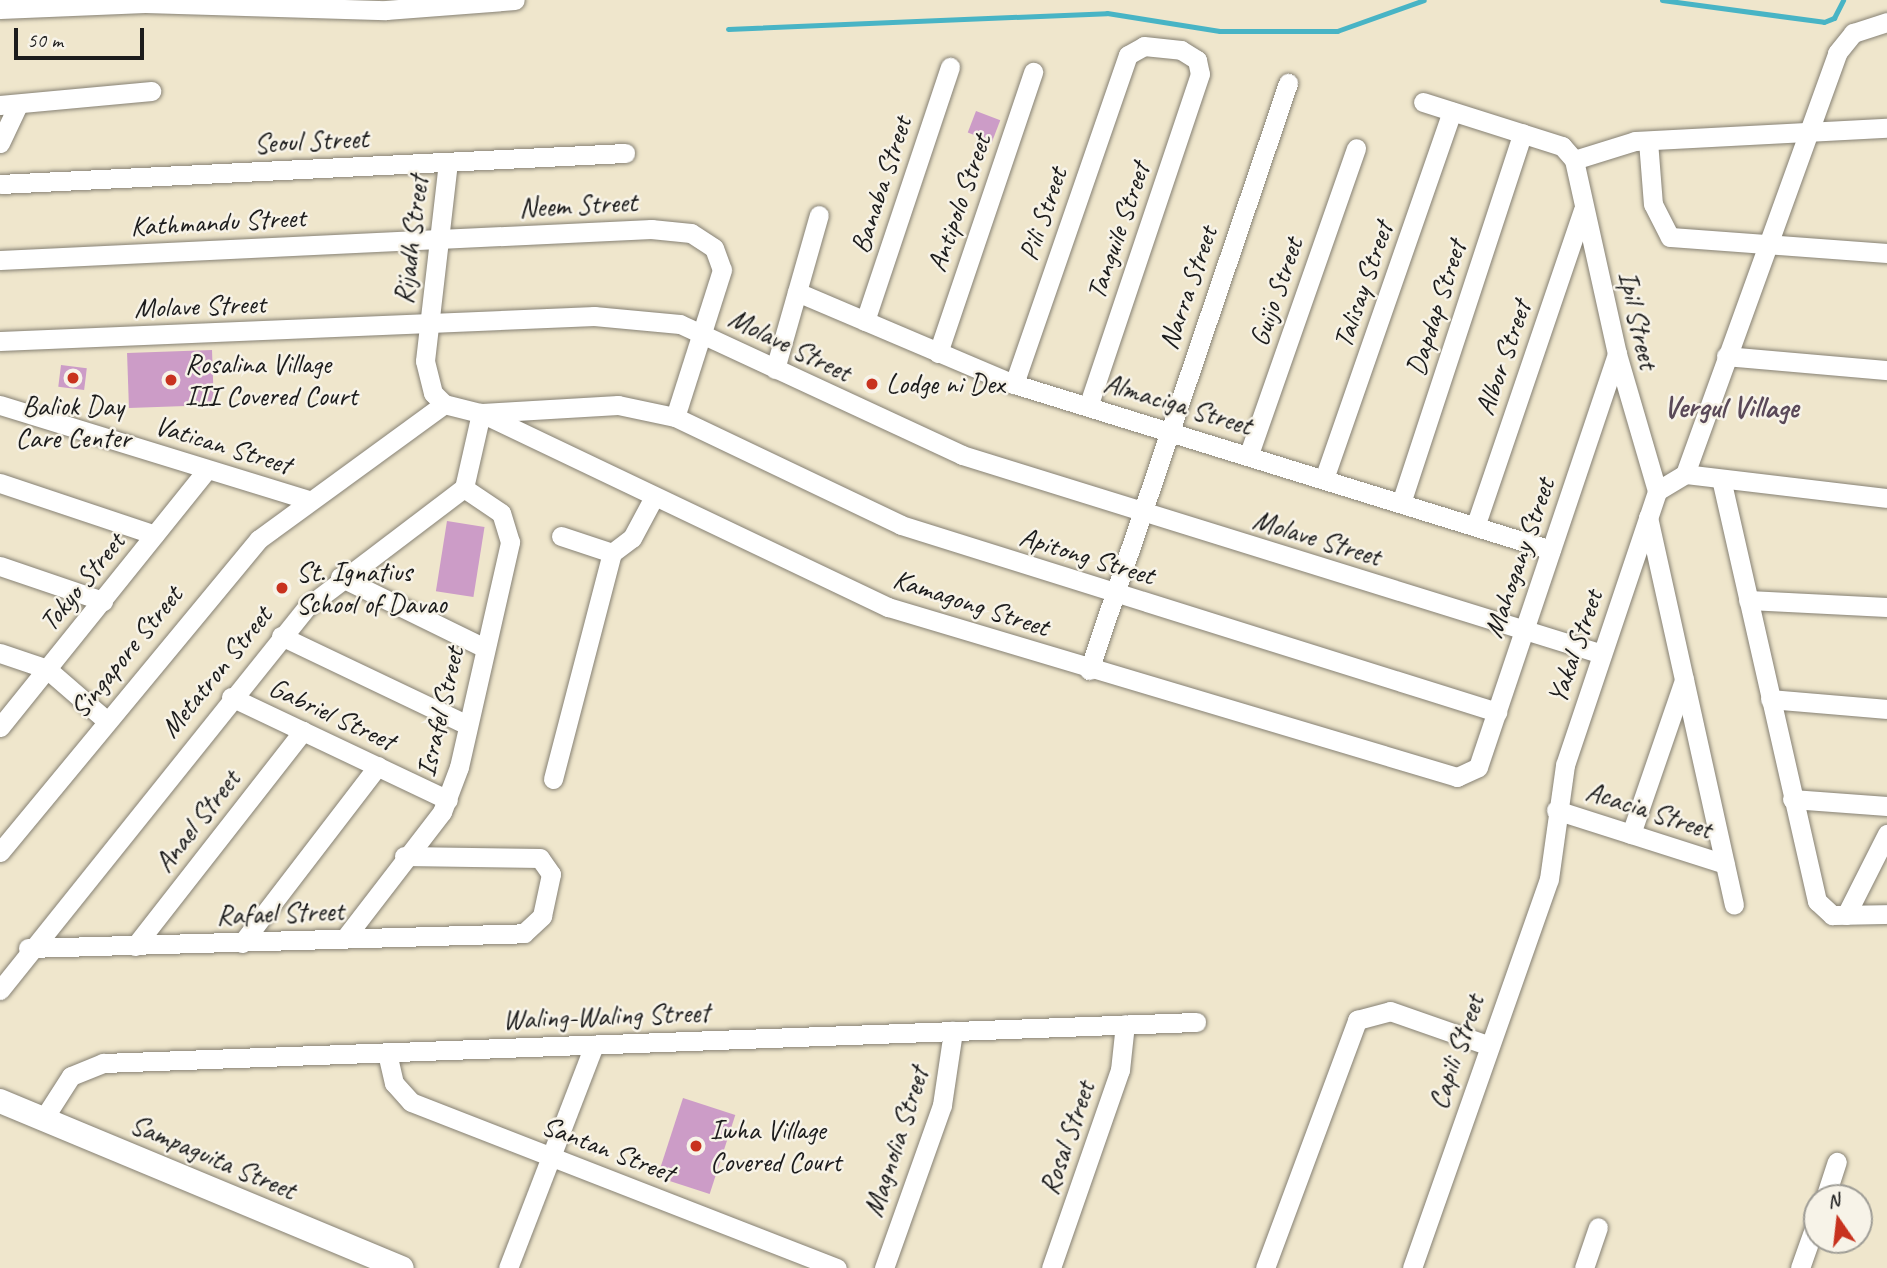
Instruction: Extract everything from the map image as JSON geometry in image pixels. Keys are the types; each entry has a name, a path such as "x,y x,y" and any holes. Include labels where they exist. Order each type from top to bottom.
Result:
{"street":[{"path":"0,9 145,3 388,5 515,0"},
{"path":"1657,491 1685,474 1764,245 1844,41 1864,26 1887,22"},
{"name":"Pili Street","path":"1014,384 1125,62 1137,49 1153,45 1191,54 1200,74"},
{"name":"Banaba Street","path":"865,321 950,67"},
{"name":"Antipolo Street","path":"937,353 1033,72"},
{"name":"Tanguile Street","path":"1088,406 1200,74"},
{"name":"Narra Street","path":"1088,670 1288,83"},
{"path":"0,144 9,105 151,91"},
{"path":"1423,102 1562,146 1574,160 1648,141 1887,128"},
{"name":"Talisay Street","path":"1325,476 1452,111"},
{"name":"Dapdap Street","path":"1402,500 1523,133"},
{"path":"1648,141 1653,204 1670,237 1887,254"},
{"name":"Guijo Street","path":"1249,454 1356,148"},
{"name":"Seoul Street","path":"0,184 625,153"},
{"name":"Ipil Street","path":"1574,160 1617,354 1657,491"},
{"name":"Rijadh Street","path":"444,404 427,375 429,324 448,162"},
{"name":"Albor Street","path":"1476,524 1584,209"},
{"path":"775,369 819,215"},
{"name":"Neem Street","path":"439,239 671,229 714,248 722,270 704,334"},
{"name":"Kathmandu Street","path":"0,260 439,239"},
{"name":"Almaciga Street","path":"797,292 1014,384 1325,476 1551,550"},
{"name":"Molave Street","path":"0,341 620,316 680,324 941,446 1142,514 1602,654"},
{"path":"675,417 704,334"},
{"name":"Mahogany Street","path":"1470,776 1497,712 1617,354"},
{"path":"1726,356 1887,370"},
{"name":"Vatican Street","path":"0,404 206,471 309,500"},
{"path":"444,404 481,413 464,488"},
{"name":"Singapore Street","path":"0,852 229,570 309,500 444,404"},
{"name":"Apitong Street","path":"481,413 618,405 675,417 901,525 1497,712"},
{"name":"Kamagong Street","path":"481,413 877,603 1088,670 1470,776"},
{"name":"Tokyo Street","path":"0,726 206,471"},
{"path":"1685,474 1722,483 1887,498"},
{"path":"1722,483 1816,901 1832,915 1887,914"},
{"path":"0,484 155,535"},
{"name":"Metatron Street","path":"0,990 28,948 281,636 340,577 464,488"},
{"name":"Israfel Street","path":"345,938 448,800 468,725 483,646 510,533 501,513 464,488"},
{"name":"Yakal Street","path":"1554,856 1556,810 1602,654 1657,491"},
{"path":"553,779 612,553 632,538 654,497"},
{"path":"1648,517 1734,905"},
{"path":"561,536 612,553"},
{"path":"0,566 103,601"},
{"path":"340,577 483,646"},
{"path":"1748,600 1887,607"},
{"path":"281,636 468,725"},
{"path":"0,653 47,670 107,721"},
{"path":"1631,834 1684,680"},
{"name":"Gabriel Street","path":"231,697 448,800"},
{"path":"1770,699 1887,709"},
{"name":"Anael Street","path":"135,946 303,731"},
{"path":"242,943 378,766"},
{"path":"1792,799 1887,806"},
{"name":"Acacia Street","path":"1556,810 1725,864"},
{"path":"1846,915 1887,834"},
{"name":"Rafael Street","path":"28,948 242,943 533,929 551,882 540,858 404,856"},
{"name":"Capili Street","path":"1412,1268 1554,856"},
{"path":"1265,1268 1357,1020 1390,1011 1487,1045"},
{"name":"Waling-Waling Street","path":"44,1118 71,1076 103,1063 1196,1022"},
{"name":"Rosal Street","path":"1051,1268 1120,1070 1125,1024"},
{"name":"Magnolia Street","path":"884,1268 942,1105 953,1031"},
{"path":"508,1268 555,1158 594,1045"},
{"name":"Santan Street","path":"387,1053 394,1083 411,1101 837,1268"},
{"name":"Sampaguita Street","path":"0,1101 402,1268"},
{"path":"1830,1184 1837,1162"},
{"path":"1584,1268 1598,1227"}],"building":[{"path":"976,111 1000,120 992,142 968,132"},
{"name":"Rosalina Village III Covered Court","path":"212,350 214,405 129,408 127,353"},
{"name":"Baliok Day Care Center","path":"61,365 87,368 84,390 58,387"},
{"path":"447,521 485,527 473,597 436,591"},
{"name":"Iwha Village Covered Court","path":"683,1098 735,1115 710,1194 657,1177"}],"waterway":[{"path":"728,29 1107,13 1220,31 1337,31 1424,0"},
{"path":"1662,0 1824,22 1834,18 1843,0"}],"place":[{"name":"Baliok Day Care Center","path":"73,378"},
{"name":"Rosalina Village III Covered Court","path":"171,380"},
{"name":"Lodge ni Dex","path":"872,384"},
{"name":"St. Ignatius School of Davao","path":"282,588"},
{"name":"Iwha Village Covered Court","path":"696,1146"}],"district":[{"name":"Vergul Village","path":"1731,407"}]}
